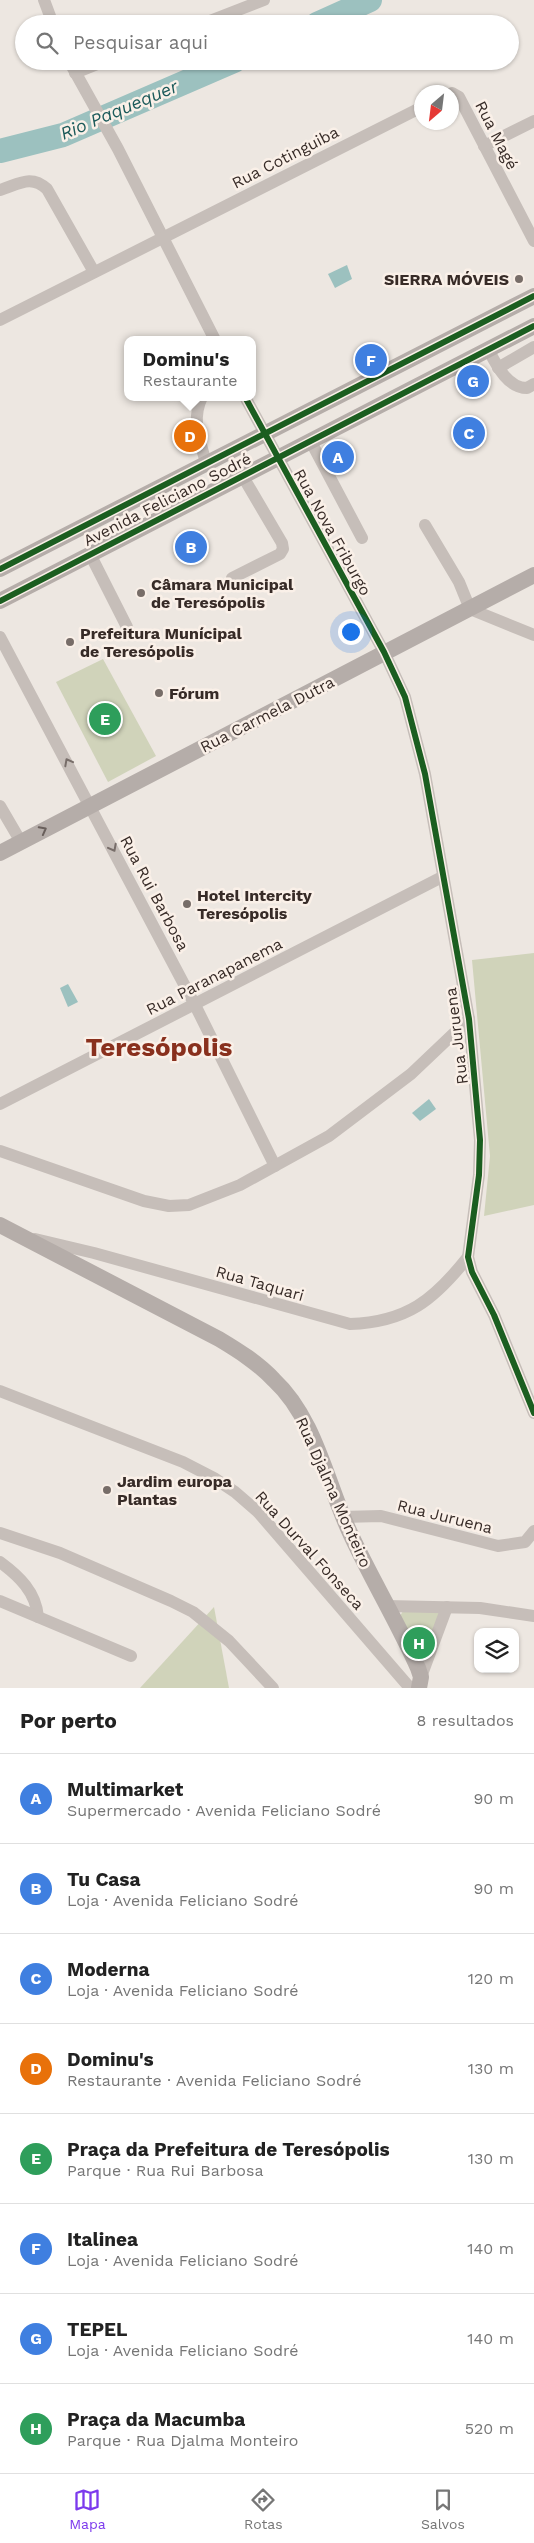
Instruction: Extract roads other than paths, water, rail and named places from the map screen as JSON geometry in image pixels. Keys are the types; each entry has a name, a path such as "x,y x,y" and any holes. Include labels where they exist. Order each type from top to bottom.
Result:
{"main road":[{"name":"Avenida Feliciano Sodré","path":"0,569 534,296"},
{"name":"Avenida Feliciano Sodré","path":"0,601 534,326"},
{"name":"Rua Carmela Dutra","path":"0,853 534,575"},
{"name":"Rua Djalma Monteiro","path":"0,1225 219,1339 249,1357 276,1381 295,1406 308,1430 342,1517 386,1606 417,1684"}],"street":[{"path":"44,0 50,15"},
{"path":"225,15 264,0"},
{"path":"74,70 118,149 213,336"},
{"path":"75,73 82,70"},
{"name":"Rua Magé","path":"459,102 534,241"},
{"name":"Rua Cotinguiba","path":"0,320 162,236 414,111"},
{"path":"484,146 534,121"},
{"path":"0,190 29,180 39,181 47,189 94,272"},
{"path":"498,368 534,347"},
{"path":"488,349 501,373 521,388 534,384"},
{"path":"200,401 196,409 197,428 206,463"},
{"name":"Rua Nova Friburgo","path":"247,401 276,458 384,652"},
{"path":"310,440 362,538"},
{"path":"232,578 280,554 283,549 282,543 242,475"},
{"path":"424,525 459,582 470,609 534,635"},
{"path":"90,554 127,627"},
{"name":"Rua Rui Barbosa","path":"0,637 91,805 195,1005 275,1166"},
{"name":"Rua Juruena","path":"384,652 405,698 430,801 442,877 462,969 469,1019 480,1140 479,1175 468,1257 472,1272 494,1315 534,1413"},
{"path":"0,806 21,842"},
{"name":"Rua Paranapanema","path":"0,1104 442,877"},
{"path":"0,1151 144,1201 169,1206 189,1205 240,1186 328,1136 359,1115 410,1074 469,1019"},
{"name":"Rua Taquari","path":"22,1237 94,1253 350,1324 376,1323 412,1310 430,1298 468,1257"},
{"name":"Rua Durval Fonseca","path":"0,1391 183,1462 214,1478 235,1492 258,1512 417,1684"},
{"name":"Rua Juruena","path":"342,1517 381,1516 498,1546 525,1542 534,1531"},
{"path":"0,1533 32,1542 84,1562 193,1612 229,1641 273,1688"},
{"path":"0,1562 27,1586 36,1602 38,1617"},
{"path":"0,1602 131,1656"},
{"path":"386,1606 480,1608 534,1616"},
{"path":"417,1684 447,1607"}],"water":[{"path":"347,265 352,279 335,288 328,274"},
{"path":"68,984 78,1002 68,1007 60,988"},
{"path":"429,1099 436,1109 420,1121 412,1113"}],"waterway":[{"name":"Rio Paquequer","path":"337,15 370,0"},
{"name":"Rio Paquequer","path":"0,151 63,135 213,70"}],"place":[{"name":"SIERRA MÓVEIS","path":"519,279"},
{"name":"Italinea","path":"371,360"},
{"name":"TEPEL","path":"473,381"},
{"name":"Moderna","path":"469,433"},
{"name":"Dominu's","path":"190,436"},
{"name":"Multimarket","path":"338,457"},
{"name":"Tu Casa","path":"191,547"},
{"name":"Câmara Municipal de Teresópolis","path":"141,593"},
{"name":"Prefeitura Munícipal de Teresópolis","path":"70,642"},
{"name":"Fórum","path":"159,693"},
{"name":"Praça da Prefeitura de Teresópolis","path":"105,719"},
{"name":"Hotel Intercity Teresópolis","path":"187,904"},
{"name":"Jardim europa Plantas","path":"107,1490"},
{"name":"Praça da Macumba","path":"419,1643"}],"district":[{"name":"Teresópolis","path":"159,1047"}]}
